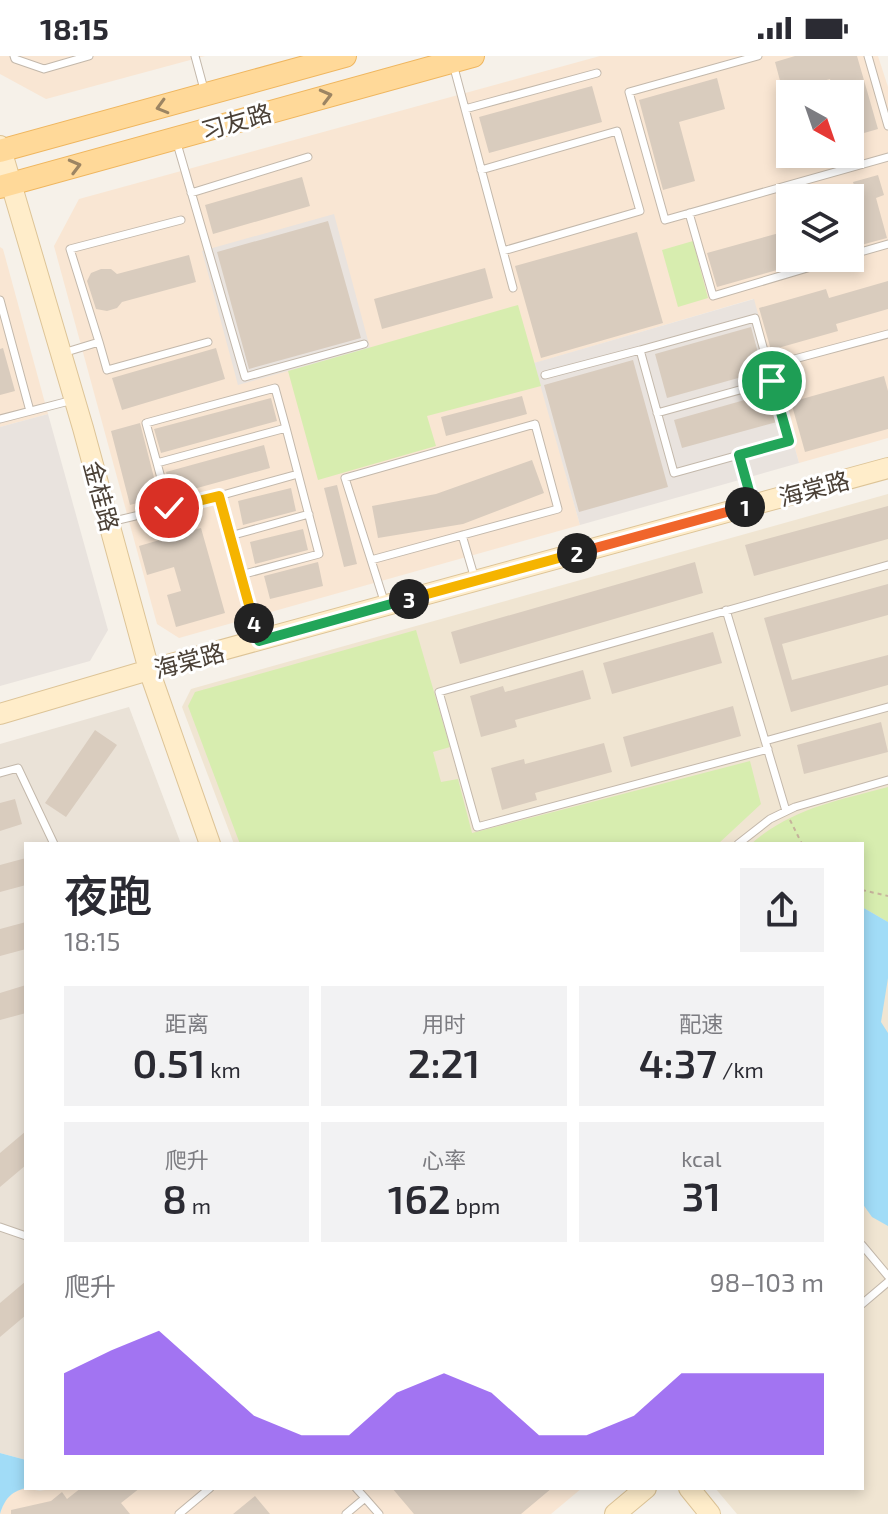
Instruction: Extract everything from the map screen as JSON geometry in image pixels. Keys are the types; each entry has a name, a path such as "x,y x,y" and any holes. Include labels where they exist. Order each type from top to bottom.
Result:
{"main road":[{"name":"习友路","path":"0,149 345,56"},
{"name":"习友路","path":"5,185 463,59"}],"street":[{"name":"金桂路","path":"0,149 5,185 75,400 149,670 209,842"},
{"name":"海棠路","path":"0,714 149,670 888,468"},
{"path":"615,1514 644,1490"},
{"path":"691,1490 710,1514"}],"lane":[{"path":"14,56 44,69 89,56"},
{"path":"195,56 206,95"},
{"path":"758,56 629,92 665,220 888,157"},
{"path":"868,56 888,126"},
{"path":"463,59 465,109 513,288"},
{"path":"465,109 597,73"},
{"path":"481,170 617,131 640,211 503,251"},
{"path":"175,138 245,377 364,344"},
{"path":"191,193 308,157"},
{"path":"689,213 713,296 794,272"},
{"path":"181,220 70,249 107,370 208,342"},
{"path":"864,251 888,244"},
{"path":"0,300 30,411"},
{"path":"545,375 755,318 789,441 674,473 640,350"},
{"path":"787,361 888,334"},
{"path":"61,354 99,342"},
{"path":"657,413 772,381"},
{"path":"169,508 146,423 275,388 319,554 241,575"},
{"path":"0,419 75,400"},
{"path":"371,560 558,509 535,424 345,478 385,606"},
{"path":"157,463 286,428"},
{"path":"739,455 753,505"},
{"path":"109,522 298,474"},
{"path":"219,496 259,641"},
{"path":"230,536 309,514"},
{"path":"462,535 476,581"},
{"path":"888,565 439,692 477,827 767,745 888,707"},
{"path":"726,610 786,811"},
{"path":"0,773 18,768 53,842"},
{"path":"741,842 770,819 786,811 888,780"},
{"path":"0,1227 24,1235"},
{"path":"864,1247 888,1276"},
{"path":"864,1302 888,1282"},
{"path":"179,1514 208,1490"},
{"path":"358,1490 379,1514"},
{"path":"346,1514 365,1498"}],"path":[{"path":"786,811 801,842"},
{"path":"864,890 888,896"}],"shaded area":[{"path":"0,56 205,56 46,99 0,74"},
{"path":"600,56 878,56 888,87 888,438 799,463 753,299 535,363 580,525 179,638 157,624 54,246 79,199"},
{"path":"334,214 370,348 238,385 202,251"},
{"path":"0,247 48,414 0,427"},
{"path":"754,299 799,463 580,525 534,363"},
{"path":"48,414 108,630 90,661 0,686 0,427"},
{"path":"888,494 888,1514 737,1514 717,1490 864,1490 864,842 233,842 182,707 191,689"},
{"path":"129,707 180,842 24,842 24,1459 0,1453 0,744"},
{"path":"24,1488 40,1491 580,1490 551,1514 0,1514 5,1499 14,1491"}],"green space":[{"path":"693,241 708,298 678,307 662,250"},
{"path":"518,305 541,386 427,416 436,446 318,480 288,371"},
{"path":"416,630 450,747 433,752 441,782 458,779 472,833 750,761 761,804 720,842 239,842 188,706 195,692"},
{"path":"888,787 888,922 864,908 864,842 754,842 783,822 833,802"}],"water":[{"path":"864,908 888,922 888,978 881,1022 888,1033 888,1226 872,1217 864,1206"},
{"path":"0,1453 24,1459 24,1489 9,1497 0,1514"}],"building":[{"path":"795,56 857,56 864,80 780,80 775,62"},
{"path":"717,78 725,109 679,122 695,181 663,190 639,100"},
{"path":"864,80 878,129 864,133"},
{"path":"592,86 602,122 489,153 479,117"},
{"path":"878,175 884,195 876,198 887,238 864,244 864,184 853,182"},
{"path":"302,177 310,206 213,234 205,205"},
{"path":"328,221 361,338 249,369 217,252"},
{"path":"637,232 663,323 541,358 515,266"},
{"path":"776,234 776,270 717,287 707,253"},
{"path":"189,255 196,282 122,302 117,308 107,311 96,309 87,281 91,273 111,269 117,274"},
{"path":"485,268 493,298 382,329 374,299"},
{"path":"888,281 888,309 836,324 838,331 771,350 759,308 826,289 829,298"},
{"path":"751,327 763,371 667,398 655,354"},
{"path":"3,348 15,391 0,395 0,349"},
{"path":"216,348 225,379 122,410 112,378"},
{"path":"633,360 668,487 579,512 544,385"},
{"path":"884,376 888,391 888,429 805,452 791,402"},
{"path":"769,393 777,422 682,448 674,420"},
{"path":"522,396 527,414 446,436 441,417"},
{"path":"271,398 277,421 161,453 154,429"},
{"path":"140,423 159,497 130,505 111,431"},
{"path":"264,445 270,468 172,495 166,472"},
{"path":"532,460 544,493 463,524 378,538 372,506 436,494"},
{"path":"337,485 357,564 344,567 324,488"},
{"path":"291,488 296,511 243,525 238,501"},
{"path":"888,506 888,539 754,576 745,545"},
{"path":"201,528 225,613 176,627 167,595 181,591 174,567 147,575 139,546"},
{"path":"303,529 308,550 255,564 250,542"},
{"path":"318,562 323,586 270,599 264,576"},
{"path":"695,562 703,593 460,664 451,632"},
{"path":"888,584 888,615 782,644 792,680 888,655 888,685 791,712 764,618"},
{"path":"713,632 722,663 612,694 603,663"},
{"path":"583,670 591,699 515,720 517,727 481,737 470,696 503,686 505,692"},
{"path":"733,706 741,736 631,767 623,737"},
{"path":"881,722 888,752 804,774 797,745"},
{"path":"95,730 117,745 66,817 45,803"},
{"path":"604,743 612,772 535,793 537,800 502,810 491,768 524,759 525,764"},
{"path":"15,799 22,824 0,831 0,803"},
{"path":"24,859 24,886 0,892 0,865"},
{"path":"24,923 24,950 0,956 0,929"},
{"path":"24,986 24,1014 0,1020 0,993"},
{"path":"24,1133 24,1167 0,1187 0,1153"},
{"path":"24,1283 24,1317 0,1337 0,1303"},
{"path":"78,1490 137,1490 121,1503 130,1514 11,1514 11,1510 51,1501 62,1492 67,1499"},
{"path":"394,1490 550,1490 521,1514 414,1514"},
{"path":"255,1496 270,1514 233,1514"}],"route":[{"path":"169,508 219,496 259,641 753,505 739,455 789,441 772,381"}]}
